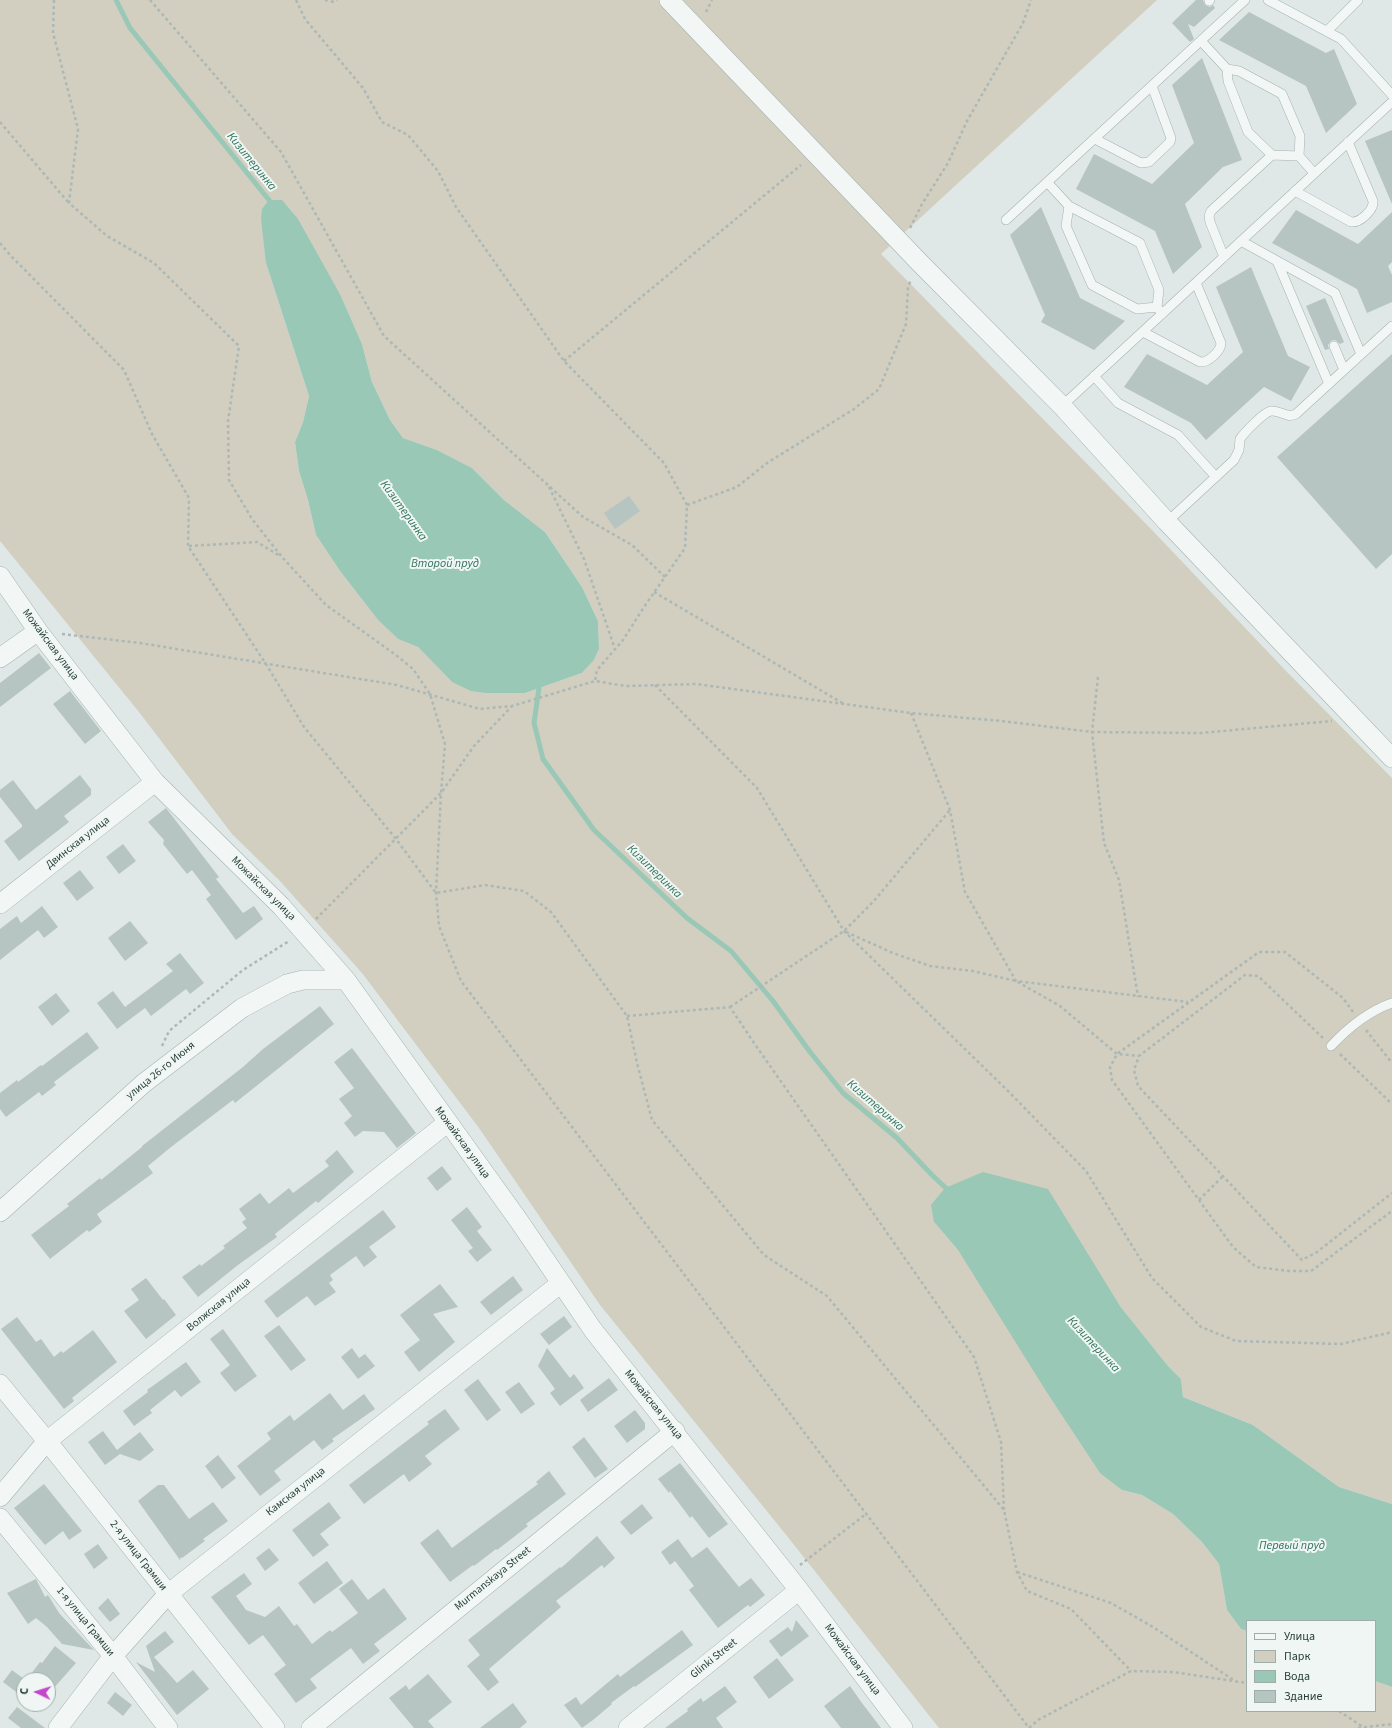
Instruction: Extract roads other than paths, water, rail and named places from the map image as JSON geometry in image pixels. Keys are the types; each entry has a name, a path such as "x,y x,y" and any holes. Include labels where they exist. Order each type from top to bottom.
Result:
{"street":[{"path":"669,0 919,262 1062,406 1167,522 1392,758"},
{"name":"Можайская улица","path":"0,576 38,631 155,782 304,931 346,980 519,1221 593,1330 794,1582 903,1728"},
{"path":"0,658 38,631"},
{"name":"Двинская улица","path":"0,904 155,782"},
{"name":"улица 26-го Июня","path":"0,1212 144,1083 242,1008 287,984 304,980 346,980"},
{"name":"Волжская улица","path":"0,1497 47,1441 447,1122"},
{"name":"Камская улица","path":"58,1728 112,1656 168,1594 561,1283"},
{"name":"2-я улица Грамши","path":"0,1384 275,1728"},
{"name":"Murmanskaya Street","path":"311,1728 674,1431"},
{"name":"1-я улица Грамши","path":"0,1518 112,1656 168,1728"},
{"name":"Glinki Street","path":"628,1728 794,1582"}],"lane":[{"path":"1006,220 1245,0"},
{"path":"1268,0 1341,39 1392,94"},
{"path":"1326,31 1358,0"},
{"path":"1201,41 1227,69 1238,71 1282,94 1300,136 1299,156 1314,173"},
{"path":"1227,69 1228,81 1248,132 1272,155 1299,156"},
{"path":"1095,139 1141,164 1149,162 1170,142 1171,138 1152,86"},
{"path":"1062,406 1143,332 1159,310 1196,283 1392,102"},
{"path":"1295,191 1351,222 1359,221 1373,206 1348,142"},
{"path":"1224,257 1209,216 1211,211 1272,155"},
{"path":"1047,182 1069,206 1140,243 1159,290 1159,310"},
{"path":"1069,206 1066,226 1092,285 1137,309 1159,310"},
{"path":"1241,241 1335,293 1361,354"},
{"path":"1277,261 1329,384"},
{"path":"1143,332 1200,362 1204,363 1211,358 1219,350 1221,343 1196,283"},
{"path":"1167,522 1234,460 1239,450 1242,435 1266,413 1274,411 1293,416 1392,326"},
{"path":"1334,346 1344,370"},
{"path":"1094,376 1118,403 1178,435 1216,477"},
{"path":"1331,1046 1342,1034 1371,1014 1392,1003"}],"water":[{"name":"Второй пруд","path":"269,200 282,200 298,219 341,296 362,344 372,382 390,420 403,438 437,450 472,468 504,500 545,532 582,587 598,621 599,649 594,660 582,673 525,693 486,693 471,691 452,682 418,647 398,639 378,620 340,571 316,535 308,500 299,471 295,442 303,422 309,396 266,263 261,219 262,209"},
{"name":"Первый пруд","path":"983,1172 1048,1189 1120,1306 1168,1366 1181,1379 1183,1397 1253,1425 1339,1487 1392,1504 1392,1687 1376,1681 1376,1620 1246,1620 1246,1631 1241,1629 1227,1610 1219,1564 1202,1542 1173,1514 1142,1495 1122,1490 1100,1473 1046,1391 958,1250 934,1222 931,1205 945,1188"}],"waterway":[{"name":"Кизитеринка","path":"116,0 130,28 269,200 271,206"},
{"name":"Кизитеринка","path":"535,683 539,688 534,723 543,759 594,830 687,918 731,951 773,1001 810,1052 843,1093 897,1138 950,1192"}]}
